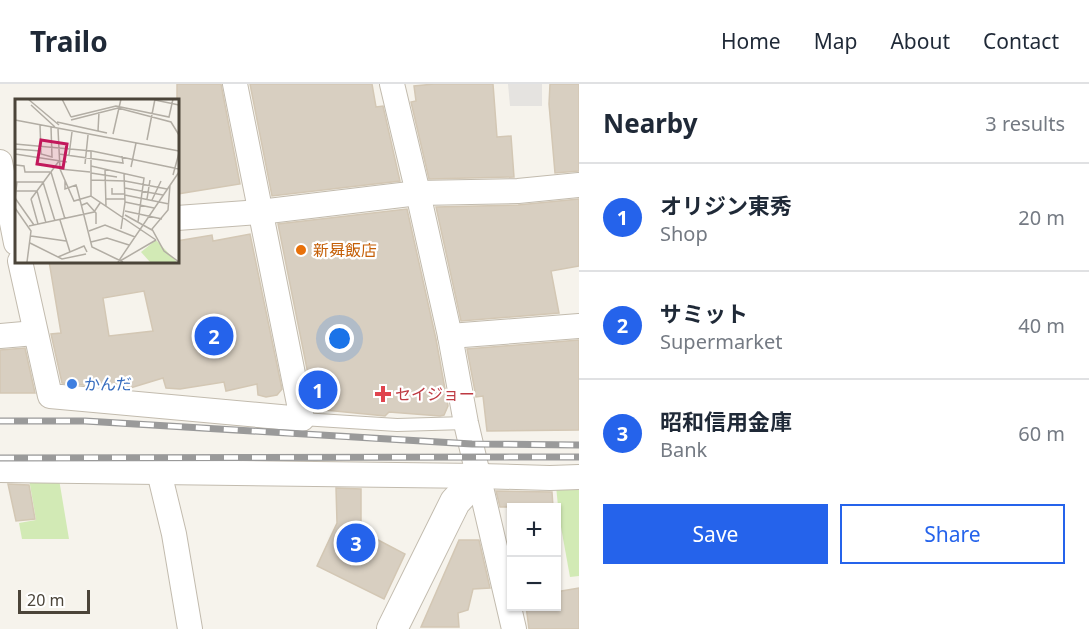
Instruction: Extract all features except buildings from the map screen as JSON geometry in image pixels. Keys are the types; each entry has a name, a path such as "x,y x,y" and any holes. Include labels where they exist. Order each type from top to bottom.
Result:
{"street":[{"path":"20,262 50,396 302,419 235,84"},
{"path":"392,84 450,336 466,423 514,629"},
{"path":"0,162 12,233"},
{"path":"178,218 260,212 418,193 518,191 579,184"},
{"path":"450,336 579,326"},
{"path":"0,336 35,333"},
{"path":"0,470 579,477"},
{"path":"159,472 174,534 190,629"},
{"path":"392,629 455,502 479,476"}],"lane":[{"path":"302,419 397,425 466,423"}],"green space":[{"path":"29,479 59,479 69,539 22,539 19,523 36,520"},
{"path":"579,484 579,576 570,577 561,527 561,503 558,503 556,486"}],"shaded area":[{"path":"508,84 542,84 542,106 510,106"}],"railway":[{"path":"0,421 85,421 472,444 579,445"},
{"path":"0,458 579,457"}],"place":[{"name":"新曻飯店","path":"301,250"},
{"name":"サミット","path":"214,336"},
{"name":"かんだ","path":"72,384"},
{"name":"オリジン東秀","path":"318,390"},
{"name":"セイジョー","path":"383,394"},
{"name":"昭和信用金庫","path":"356,543"}]}
